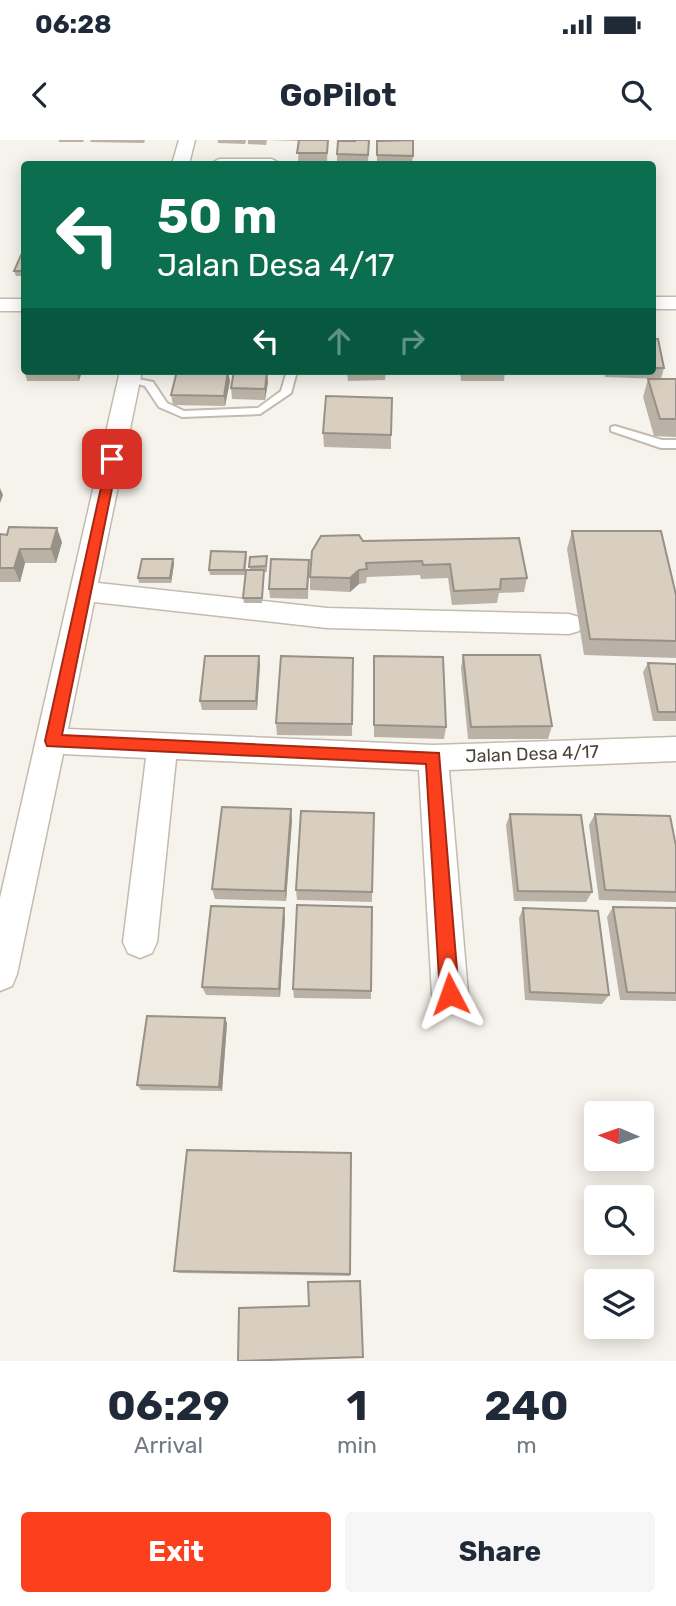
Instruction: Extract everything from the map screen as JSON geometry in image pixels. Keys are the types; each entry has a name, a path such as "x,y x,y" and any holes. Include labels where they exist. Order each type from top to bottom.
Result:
{"street":[{"path":"182,161 187,140"},
{"path":"656,303 676,303"},
{"path":"0,304 21,305"},
{"path":"1,968 53,741 130,375"},
{"path":"83,592 327,618 569,624"},
{"name":"Jalan Desa 4/17","path":"53,741 433,758 676,749"},
{"path":"140,942 162,747"},
{"path":"433,758 450,994"}],"lane":[{"path":"130,375 149,384 163,405 182,414 204,415 260,411 286,393 291,375"},
{"path":"615,429 661,444 676,444"}],"building":[{"path":"299,140 328,140 327,153 297,153"},
{"path":"369,140 368,155 337,154 338,141"},
{"path":"413,140 413,156 377,155 377,141"},
{"path":"21,255 21,271 14,271"},
{"path":"656,339 658,339 664,368 656,368"},
{"path":"176,375 227,375 224,396 171,395"},
{"path":"233,375 267,375 265,389 231,388"},
{"path":"648,379 676,379 676,419 660,419"},
{"path":"326,396 392,398 391,435 323,433"},
{"path":"9,527 57,528 51,549 20,549 14,568 0,568 0,534 7,535"},
{"path":"572,531 661,531 676,595 676,641 590,639"},
{"path":"359,535 363,541 519,538 527,578 501,579 500,589 454,591 450,564 423,565 422,561 366,563 367,569 359,570 350,578 310,577 312,551 321,536"},
{"path":"211,551 246,552 244,570 209,570"},
{"path":"267,556 266,566 249,567 250,557"},
{"path":"142,559 173,559 170,578 138,578"},
{"path":"271,559 309,560 307,589 269,589"},
{"path":"246,570 264,570 262,598 243,598"},
{"path":"463,655 540,655 552,726 471,727"},
{"path":"205,656 259,656 256,701 200,701"},
{"path":"281,656 353,658 352,724 276,723"},
{"path":"374,656 443,657 446,727 374,725"},
{"path":"648,663 676,664 676,712 658,712"},
{"path":"222,807 291,809 285,891 212,889"},
{"path":"301,811 374,813 372,892 296,890"},
{"path":"510,814 581,815 592,892 518,891"},
{"path":"595,814 670,816 676,846 676,892 605,890"},
{"path":"297,905 372,907 371,991 293,989"},
{"path":"211,906 284,908 279,989 202,987"},
{"path":"613,907 676,908 676,993 627,992"},
{"path":"523,908 598,911 609,995 530,992"},
{"path":"147,1016 225,1018 219,1087 137,1085"},
{"path":"187,1150 351,1153 350,1274 174,1271"},
{"path":"360,1281 363,1357 238,1361 239,1308 309,1306 308,1282"}],"route":[{"path":"112,459 53,741 433,758 450,994"}]}
